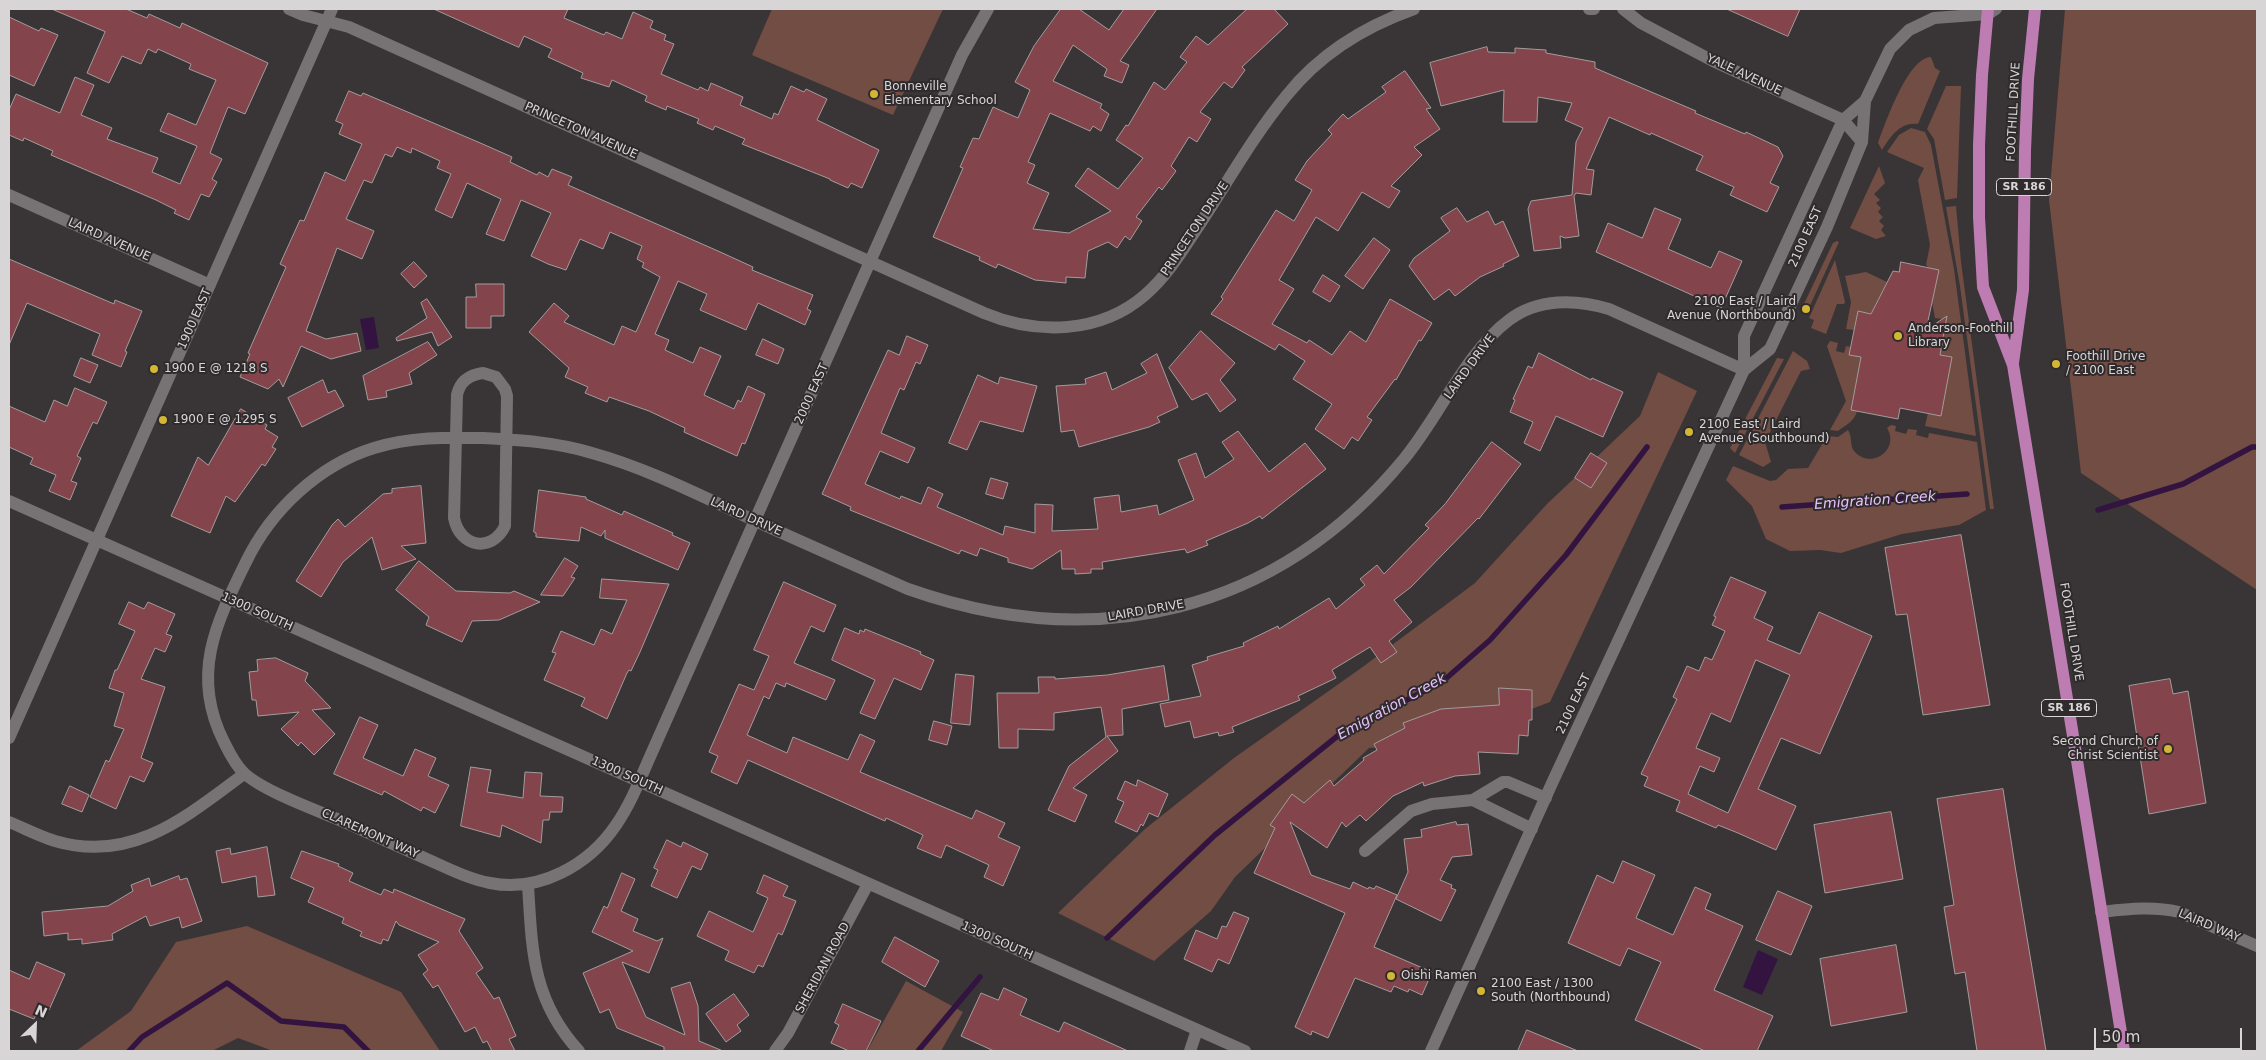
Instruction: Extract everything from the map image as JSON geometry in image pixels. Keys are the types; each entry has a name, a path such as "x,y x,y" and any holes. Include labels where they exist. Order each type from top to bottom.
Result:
{"main road":[{"name":"FOOTHILL DRIVE","path":"2013,365 2024,290 2025,151 2028,79 2035,9"},
{"name":"FOOTHILL DRIVE","path":"1991,10 1979,146 1979,217 1983,287 2013,365 2124,1051"}],"street":[{"name":"PRINCETON AVENUE","path":"289,9 349,27 871,261"},
{"name":"1900 EAST","path":"9,738 332,9"},
{"name":"2000 EAST","path":"639,782 962,55 988,9"},
{"name":"PRINCETON DRIVE","path":"871,261 984,313 1024,325 1069,327 1110,316 1129,307 1146,295 1172,266 1274,112 1316,64 1352,39 1381,23 1414,9"},
{"path":"1589,9 1594,9"},
{"name":"YALE AVENUE","path":"1623,9 1641,23 1713,61 1843,120 1862,142"},
{"name":"2100 EAST","path":"1744,370 1770,349 1827,226 1862,142 1865,101 1890,49 1909,30 1934,18 1991,10"},
{"name":"2100 EAST","path":"1431,1051 1744,370 1744,336 1843,120 1865,101"},
{"name":"LAIRD AVENUE","path":"9,195 210,285"},
{"name":"LAIRD DRIVE","path":"228,599 252,550 274,516 304,487 345,460 372,448 408,441 456,438 506,439 562,445 612,459 635,467 908,589 955,604 1008,615 1060,620 1103,619 1168,610 1223,592 1277,567 1322,538 1366,501 1404,458 1484,344 1511,318 1526,310 1559,302 1593,304 1609,309 1744,370"},
{"path":"483,373 496,377 505,389 506,439 505,526 496,538 482,544 466,539 456,526 458,388 468,377 483,373"},
{"name":"1300 SOUTH","path":"9,501 1245,1051"},
{"name":"CLAREMONT WAY","path":"228,599 210,652 208,690 217,727 233,759 244,774 284,796 463,875 495,884 528,885 559,874 576,864 604,841 622,815 639,782"},
{"path":"9,822 49,839 77,845 123,844 164,830 244,774"},
{"path":"1365,851 1411,811 1432,804 1473,800 1498,784 1508,782 1546,798"},
{"path":"1473,800 1532,829"},
{"name":"SHERIDAN ROAD","path":"775,1051 788,1033 868,884"},
{"path":"528,885 531,948 536,976 545,1002 556,1022 579,1051"},
{"name":"LAIRD WAY","path":"2101,912 2143,907 2179,912 2257,946"},
{"path":"1190,1051 1197,1030"}],"shaded area":[{"name":"Bonneville Elementary School","path":"772,9 943,9 893,115 752,55"},
{"path":"2065,9 2257,9 2257,590 2081,473 2049,200"},
{"path":"1931,57 1935,68 1940,71 1918,124 1906,125 1901,128 1882,150 1878,143 1898,93 1914,68 1922,60"},
{"path":"1946,86 1961,86 1957,198 1945,200 1934,139 1927,129"},
{"path":"1911,128 1925,132 1931,145 1954,269 1976,436 1925,426 1928,413 1951,357 1940,355 1942,319 1935,318 1932,302 1938,270 1930,269 1926,265 1930,245 1918,180 1924,168 1887,152 1899,135"},
{"path":"1879,166 1885,183 1874,194 1880,200 1876,203 1881,208 1878,212 1883,217 1879,221 1884,226 1881,230 1886,236 1876,239 1850,228"},
{"path":"1956,206 1961,262 1994,509 1990,509 1960,286 1946,207"},
{"path":"1839,242 1808,310 1802,308 1833,243"},
{"path":"1835,260 1845,302 1844,304 1837,304 1826,334 1811,328 1814,320 1809,318"},
{"path":"1866,272 1887,282 1871,314 1858,311 1854,330 1846,329 1851,302 1845,276"},
{"path":"374,317 379,348 366,350 360,319"},
{"path":"1830,341 1838,343 1836,351 1844,353 1846,346 1851,347 1850,355 1861,357 1851,409 1857,411 1856,415 1838,431 1830,430 1846,401 1827,346"},
{"path":"1793,351 1807,361 1810,369 1801,371 1765,442 1771,462 1763,467 1739,455"},
{"path":"1777,358 1784,359 1735,453 1730,448"},
{"path":"1658,372 1697,391 1550,702 1444,742 1369,748 1235,877 1211,911 1154,961 1058,913 1145,829 1234,758 1364,666 1475,583 1547,504 1640,416"},
{"path":"1891,425 1896,426 1895,431 1906,434 1908,429 1917,430 1916,435 1928,438 1929,433 1977,442 1986,510 1959,525 1902,534 1841,553 1820,550 1790,551 1766,539 1752,506 1726,480 1733,466 1770,481 1776,480 1788,469 1808,468 1827,436 1838,437 1848,430 1855,452 1869,459 1876,458 1887,450 1890,436 1887,428"},
{"path":"247,926 401,992 440,1051 273,1051 238,1038 212,1051 76,1051 131,1011 176,942"},
{"path":"1758,950 1778,959 1762,995 1743,987"},
{"path":"906,981 963,1012 941,1051 867,1051"}],"building":[{"path":"52,9 126,9 147,18 149,14 180,28 182,23 268,63 245,114 228,107 210,153 222,159 212,179 217,182 209,197 201,194 189,220 174,213 176,210 156,200 51,155 53,151 24,138 23,141 9,135 9,110 16,94 60,113 75,77 94,85 81,115 112,128 107,139 158,158 152,172 180,184 197,146 160,131 168,113 196,125 216,80 189,69 191,64 158,49 156,53 148,49 141,64 122,56 109,83 87,73 105,32"},
{"path":"434,9 568,9 564,18 604,35 606,32 622,39 633,12 653,21 650,28 666,35 664,40 674,44 661,74 698,90 700,87 708,91 711,83 743,97 740,105 772,119 774,113 778,115 791,86 804,92 806,89 827,99 817,120 879,150 862,188 851,183 848,188 742,144 745,139 715,126 713,130 697,123 699,119 667,106 666,110 645,101 647,96 612,80 609,87 581,78 583,73 548,57 552,49 524,36 519,47"},
{"path":"1061,9 1079,9 1109,30 1124,9 1157,9 1120,61 1129,65 1122,83 1104,76 1107,69 1073,45 1053,81 1102,104 1100,108 1109,114 1101,131 1093,126 1090,131 1050,113 1028,162 1035,165 1027,183 1049,193 1033,229 1069,233 1111,211 1075,186 1088,168 1118,189 1143,158 1116,140 1126,125 1128,126 1154,82 1165,90 1187,62 1180,57 1196,36 1208,45 1247,9 1274,9 1288,24 1242,67 1245,70 1232,88 1224,82 1200,112 1211,119 1197,142 1189,137 1171,166 1176,171 1162,190 1159,187 1136,217 1142,221 1130,240 1125,236 1117,248 1108,242 1088,251 1085,278 1066,277 1066,283 1035,280 998,264 996,268 979,260 980,257 933,237 963,168 960,167 973,138 979,139 993,107 1018,118 1030,90 1015,82 1034,46"},
{"path":"1727,9 1800,9 1788,36"},
{"path":"9,17 39,31 41,28 58,35 34,86 9,75"},
{"path":"1487,47 1488,52 1515,53 1515,48 1546,50 1546,53 1595,62 1595,68 1696,111 1695,113 1745,134 1746,132 1778,147 1783,156 1770,183 1779,187 1767,212 1730,195 1734,187 1696,170 1703,156 1609,117 1586,169 1594,170 1591,195 1576,193 1574,196 1579,236 1565,238 1560,236 1561,248 1534,251 1528,209 1531,201 1572,195 1576,142 1583,128 1565,120 1572,103 1538,97 1537,122 1503,122 1504,90 1441,106 1430,63"},
{"path":"1405,71 1431,108 1426,109 1440,129 1414,147 1422,155 1391,186 1400,191 1389,208 1362,192 1338,231 1316,217 1279,280 1294,289 1272,324 1307,343 1309,340 1332,355 1350,331 1366,342 1390,299 1432,323 1421,341 1419,340 1396,380 1367,417 1372,420 1358,441 1352,437 1344,449 1315,429 1332,404 1293,379 1305,361 1279,344 1275,350 1211,314 1223,299 1221,297 1276,210 1294,221 1312,190 1295,180 1307,161 1332,134 1328,130 1343,114 1348,119 1386,92 1382,87"},
{"path":"349,91 361,96 363,93 512,157 510,162 537,175 539,172 548,177 552,169 572,177 568,185 753,267 752,270 813,295 807,309 811,311 805,325 758,303 746,330 700,310 707,294 678,281 655,334 669,340 665,350 693,363 700,347 721,356 704,395 734,409 738,400 741,402 748,386 765,394 745,444 742,443 737,456 684,432 685,428 649,411 609,397 607,402 585,393 588,387 565,377 569,368 529,332 554,303 569,316 564,322 614,345 622,326 636,332 660,277 642,267 644,263 637,259 642,246 610,232 603,249 580,239 566,270 548,264 531,256 551,213 521,200 504,241 486,234 501,199 467,183 452,218 435,210 451,174 437,168 440,161 412,148 411,153 397,147 392,157 385,154 372,183 364,180 346,219 374,231 362,259 337,248 306,331 326,339 357,333 361,351 331,359 301,346 283,387 279,379 268,389 240,377 250,354 248,353 286,267 280,264 300,220 304,221 325,172 345,181 362,144 339,134 343,124 336,121"},
{"path":"1457,208 1467,222 1488,211 1495,225 1503,221 1519,256 1503,264 1504,266 1480,277 1455,296 1449,289 1434,300 1409,266 1414,258 1450,231 1441,218"},
{"path":"1655,208 1681,219 1668,249 1711,268 1719,251 1742,261 1721,308 1596,252 1608,223 1642,238"},
{"path":"1374,238 1390,250 1363,289 1345,276"},
{"path":"9,259 114,304 115,300 142,311 125,351 127,352 121,367 92,355 100,334 27,303 9,345"},
{"path":"414,262 427,276 414,288 401,274"},
{"name":"Anderson-Foothill Library","path":"1901,262 1939,270 1926,330 1947,316 1940,355 1952,357 1941,416 1900,408 1898,419 1851,410 1861,357 1849,355 1858,311 1871,314 1893,271 1899,272"},
{"path":"1323,275 1340,286 1330,302 1313,292"},
{"path":"476,284 504,284 504,316 491,316 491,328 466,328 466,297 476,297"},
{"path":"427,299 452,337 438,346 432,332 397,341 396,338 427,318 421,303"},
{"path":"1201,331 1235,363 1220,380 1236,400 1220,412 1207,393 1192,400 1169,368"},
{"path":"907,336 928,345 920,364 916,362 904,390 900,388 881,433 915,448 908,463 880,451 865,484 900,499 901,496 921,504 928,487 943,494 937,507 1003,535 1005,526 1035,533 1035,504 1053,505 1052,531 1098,529 1094,498 1119,495 1121,512 1157,505 1159,515 1194,500 1178,460 1196,453 1205,478 1234,459 1222,442 1238,431 1269,472 1305,443 1326,469 1262,519 1260,516 1206,541 1208,545 1187,553 1185,549 1102,562 1103,569 1091,569 1091,573 1075,574 1075,569 1062,569 1061,550 1032,569 1008,562 1008,558 980,548 977,556 961,550 959,554 850,510 851,507 822,494 888,350 899,355"},
{"path":"763,339 784,349 778,364 756,355"},
{"path":"428,342 437,355 409,373 412,384 386,391 387,397 368,400 363,376"},
{"path":"1539,353 1591,380 1592,378 1623,392 1603,437 1556,416 1540,451 1524,443 1533,422 1510,412 1515,400 1513,399 1528,366 1532,368"},
{"path":"1157,354 1178,407 1157,417 1160,422 1149,427 1079,447 1074,430 1061,432 1056,386 1086,384 1085,379 1106,372 1112,390 1147,373 1141,364"},
{"path":"81,358 98,365 90,383 74,376"},
{"path":"978,375 998,384 1000,377 1037,386 1023,432 980,421 967,450 949,443"},
{"path":"323,380 328,393 335,390 344,406 302,427 288,398"},
{"path":"75,388 107,402 97,424 93,422 77,456 81,458 71,481 77,483 70,500 49,491 56,475 30,464 33,458 9,447 9,406 45,422 54,400 67,406"},
{"path":"241,409 267,425 265,429 278,437 272,447 276,449 265,466 262,464 235,502 226,496 210,533 171,516 198,457 208,465"},
{"path":"1492,442 1521,464 1479,519 1411,587 1394,600 1412,622 1389,641 1397,652 1381,663 1370,647 1332,670 1336,678 1298,696 1300,700 1232,727 1234,732 1219,736 1218,732 1194,738 1190,721 1165,727 1160,704 1201,696 1192,665 1208,660 1207,657 1244,646 1243,643 1278,626 1279,629 1329,598 1336,609 1365,585 1360,579 1377,565 1384,574 1429,528 1425,525 1445,504"},
{"path":"1591,453 1607,463 1591,488 1575,478"},
{"path":"991,478 1008,483 1003,499 986,494"},
{"path":"421,486 426,543 401,546 416,559 382,570 372,537 343,562 321,597 296,581 332,525 338,519 345,527 383,494 392,493 392,489"},
{"path":"539,490 586,497 586,499 622,515 624,511 673,533 672,535 690,543 678,570 605,538 605,530 601,536 581,527 579,541 536,537 534,532"},
{"path":"1961,535 1990,705 1923,715 1907,614 1896,615 1885,548"},
{"path":"565,558 578,566 571,577 575,578 563,596 541,595"},
{"path":"419,561 456,591 510,593 514,591 540,602 499,620 472,621 462,642 426,625 429,617 396,590"},
{"path":"1731,577 1766,592 1754,618 1773,627 1767,640 1800,654 1819,612 1872,636 1820,754 1781,738 1758,789 1796,806 1776,850 1718,825 1716,828 1676,811 1680,801 1644,786 1648,777 1641,774 1677,699 1673,697 1687,666 1699,671 1705,657 1712,660 1725,631 1712,625 1716,617 1714,616","holes":["1756,660 1790,675 1728,813 1688,794 1700,766 1714,772 1720,758 1696,748 1711,713 1730,722"]},
{"path":"602,579 669,584 640,652 631,671 629,670 627,673 607,719 581,706 585,698 544,680 556,653 552,652 561,631 594,645 601,629 612,634 627,600 600,598"},
{"path":"784,582 836,605 824,632 811,626 794,663 835,680 826,700 786,683 785,687 776,683 769,699 764,696 747,735 787,753 793,737 848,760 860,734 875,741 860,772 972,819 976,810 1005,823 998,837 1020,847 1003,886 984,877 989,865 946,845 941,858 917,848 923,835 886,818 885,821 748,760 737,784 711,772 718,756 709,752 739,684 754,690 769,656 754,650"},
{"path":"129,602 144,609 148,602 175,614 166,634 172,636 165,652 155,648 141,679 165,687 141,758 153,763 144,782 130,776 116,809 90,797 106,760 109,762 124,729 114,726 124,693 109,688 115,670 117,670 135,631 119,624"},
{"path":"845,628 859,634 860,630 864,632 865,629 921,652 920,654 934,660 921,690 894,678 875,719 860,713 875,680 832,660"},
{"path":"276,658 308,673 305,681 331,708 312,710 335,734 314,755 301,742 298,746 281,729 299,712 258,716 256,700 252,700 249,672 258,671 257,660"},
{"path":"1164,666 1169,700 1122,709 1123,735 1107,736 1118,751 1073,788 1087,795 1075,822 1048,810 1069,766 1106,737 1101,707 1054,713 1054,730 1018,729 1018,748 999,748 997,693 1039,693 1038,677 1055,677 1055,679 1107,675"},
{"path":"956,674 974,676 970,725 951,723"},
{"name":"Second Church of Christ Scientist","path":"2170,679 2173,694 2188,691 2206,803 2149,814 2129,686"},
{"path":"1499,688 1532,690 1532,720 1529,720 1528,736 1519,735 1518,754 1478,752 1480,774 1455,776 1424,786 1423,782 1393,796 1366,821 1360,815 1346,827 1342,822 1327,848 1290,822 1311,875 1350,889 1353,882 1368,889 1369,887 1374,889 1376,886 1397,895 1374,947 1432,972 1422,995 1409,989 1408,992 1394,986 1391,992 1355,978 1328,1038 1312,1031 1311,1035 1295,1027 1345,913 1254,873 1275,828 1270,825 1292,794 1304,803 1330,780 1334,786 1364,760 1363,758 1377,750 1374,744 1405,728 1403,723 1441,709 1499,705"},
{"path":"360,717 378,725 363,758 403,776 415,749 436,758 428,776 449,785 435,813 423,807 421,811 384,791 382,795 334,774"},
{"path":"934,721 952,726 947,745 929,740"},
{"path":"471,767 491,770 487,792 523,798 525,772 542,773 540,796 563,797 562,812 550,812 549,820 543,820 541,843 502,825 500,837 461,826"},
{"path":"1138,780 1168,794 1158,817 1149,813 1143,826 1141,824 1137,832 1115,822 1124,802 1117,799 1125,781 1136,786"},
{"path":"70,786 89,795 82,812 62,804"},
{"path":"2003,789 2046,1051 1977,1051 1965,972 1955,974 1944,907 1954,905 1937,799"},
{"path":"1891,812 1903,879 1825,893 1814,825"},
{"path":"1456,822 1457,825 1468,824 1472,855 1452,857 1440,880 1452,885 1451,888 1456,890 1441,921 1396,899 1408,872 1404,839 1422,837 1421,830"},
{"path":"667,840 681,847 683,842 708,854 701,870 692,866 677,898 651,886 658,870 654,868"},
{"path":"267,847 275,895 258,897 256,876 222,883 216,851 230,848 231,854"},
{"path":"302,851 339,864 338,866 353,873 349,881 381,895 384,889 393,893 394,889 465,919 459,931 483,968 476,973 494,999 499,997 516,1036 509,1039 515,1051 492,1051 487,1041 483,1043 475,1027 465,1032 438,985 433,988 423,974 428,970 418,955 439,942 399,925 396,921 388,941 383,939 381,944 360,936 362,932 342,923 344,918 308,902 314,888 291,878"},
{"path":"1623,861 1655,875 1636,918 1673,935 1695,887 1711,894 1705,909 1743,926 1714,990 1773,1016 1757,1051 1705,1051 1635,1020 1661,962 1628,948 1620,966 1568,943 1597,875 1613,883"},
{"path":"622,873 635,879 621,911 638,919 633,931 657,941 663,938 649,973 622,962 646,1017 685,1035 671,988 690,982 698,1006 699,1041 723,1051 664,1051 664,1047 617,1028 609,1009 600,1013 583,973 633,951 592,932 604,906 607,908"},
{"path":"764,875 788,886 783,896 796,901 782,935 778,933 763,967 758,965 754,973 725,960 729,951 697,936 709,911 753,932 768,898 757,893"},
{"path":"179,876 180,880 187,878 202,921 182,928 179,917 150,926 146,916 112,934 113,940 82,944 82,939 68,940 68,933 44,936 42,912 108,906 133,891 131,885 149,878 151,886"},
{"path":"1778,891 1812,906 1791,955 1756,940"},
{"path":"1234,912 1249,918 1229,964 1218,959 1212,972 1184,959 1196,930 1217,939 1222,926 1226,927"},
{"path":"895,937 939,961 925,987 882,962"},
{"path":"1896,945 1907,1012 1831,1026 1820,959"},
{"path":"37,962 65,974 49,1010 40,1006 34,1019 9,1009 9,970 29,979"},
{"path":"1004,988 1027,999 1020,1015 1059,1032 1064,1022 1128,1051 994,1051 961,1036 981,993 998,1000"},
{"path":"734,994 749,1015 737,1025 741,1031 726,1042 706,1014"},
{"path":"843,1004 881,1021 866,1051 849,1051 831,1043 839,1025 835,1023"},
{"path":"1527,1030 1578,1051 1518,1051"}],"waterway":[{"name":"Emigration Creek","path":"1107,938 1215,835 1340,734 1442,682 1490,640 1566,555 1647,447"},
{"name":"Emigration Creek","path":"2098,510 2183,484 2252,447 2257,447"},
{"name":"Emigration Creek","path":"1782,507 1967,494"},
{"name":"Emigration Creek","path":"918,1051 980,977"},
{"name":"Emigration Creek","path":"129,1051 142,1037 227,983 281,1021 344,1027 368,1051"}],"place":[{"name":"Bonneville Elementary School","path":"874,94"},
{"name":"2100 East / Laird Avenue (Northbound)","path":"1806,309"},
{"name":"Anderson-Foothill Library","path":"1898,336"},
{"name":"Foothill Drive / 2100 East","path":"2056,364"},
{"name":"1900 E @ 1218 S","path":"154,369"},
{"name":"1900 E @ 1295 S","path":"163,420"},
{"name":"2100 East / Laird Avenue (Southbound)","path":"1689,432"},
{"name":"Second Church of Christ Scientist","path":"2168,749"},
{"name":"Oishi Ramen","path":"1391,976"},
{"name":"2100 East / 1300 South (Northbound)","path":"1481,991"}]}
